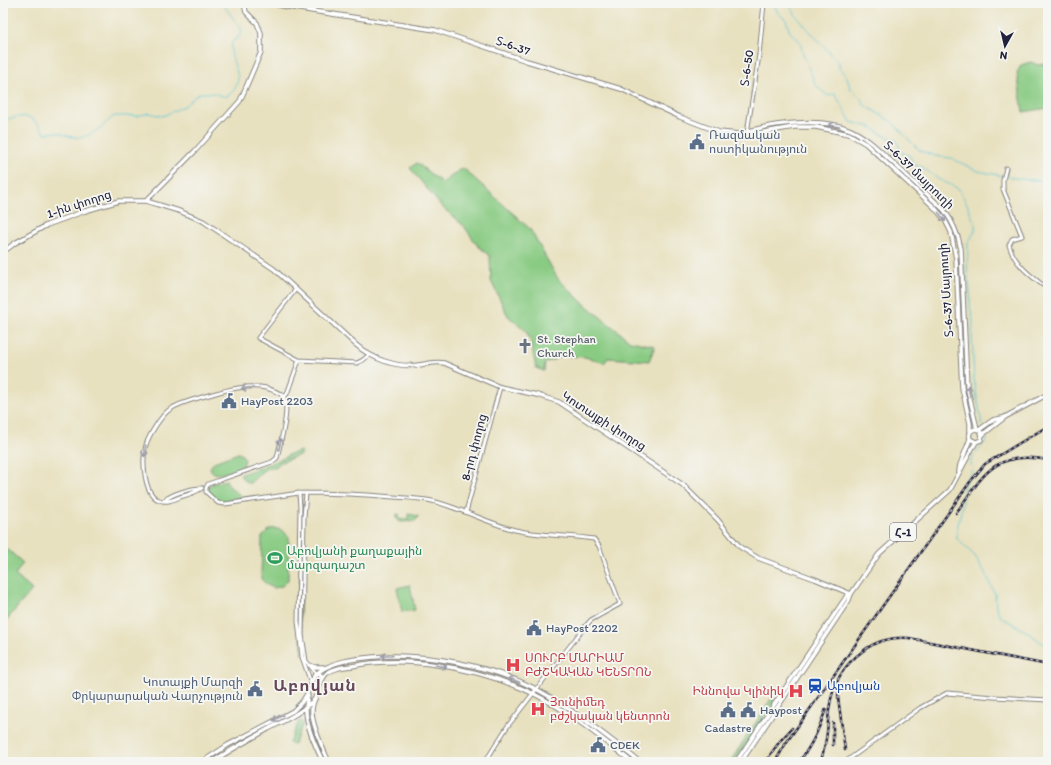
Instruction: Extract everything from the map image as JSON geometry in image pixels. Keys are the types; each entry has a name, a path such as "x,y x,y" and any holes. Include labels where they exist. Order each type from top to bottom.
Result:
{"main road":[{"path":"146,201 240,101 261,52 261,33 257,23 246,12 244,3"},
{"name":"Տ-6-37","path":"271,3 287,7 435,30 527,61 621,89 704,127 719,132 740,134"},
{"name":"Տ-6-37 մայրուղի","path":"740,134 794,125 817,123 850,129 869,141 889,162 944,210 951,220 958,238 961,258 968,386 978,429"},
{"name":"Տ-6-37 Մայրուղի","path":"889,162 934,207 945,220 951,232 956,259 962,388 970,423 970,431"},
{"name":"1-ին փողոց","path":"3,252 15,243 47,225 85,211 118,201 146,201"},
{"name":"Կոտայքի փողոց","path":"146,201 179,211 203,221 274,269 355,344 369,355 387,362 405,365 444,362 500,387 559,402 683,485 718,520 740,547 758,558 815,578 851,594"},
{"path":"956,259 961,258"},
{"name":"Հ-1","path":"741,762 851,594 880,554 950,490 976,442 981,440 982,435 1005,417 1048,394"},
{"name":"Հ-1","path":"959,474 960,465 970,439 970,431 1005,417"},
{"path":"978,429 982,435"},
{"path":"970,439 976,442"},
{"name":"Հ-1","path":"736,762 846,597 851,594"},
{"path":"309,665 320,668 366,658 412,656 470,666 501,675 536,689 561,704 593,726 640,762"},
{"path":"329,762 321,744 312,715 315,698 322,679 327,673 333,670 354,665 412,662 470,672 499,680 532,693 585,727 632,762"},
{"path":"323,762 312,735 306,708 313,676 328,666"},
{"path":"316,673 320,674 322,679"},
{"path":"308,695 315,698"},
{"path":"202,762 228,745 292,711 308,695"},
{"path":"212,762 232,749 295,716 306,708 315,698"}],"street":[{"name":"Տ-6-50","path":"747,133 759,54 764,3"},
{"path":"1006,169 1003,180 1003,189 1022,236 1012,239 1009,245 1010,248 1016,260 1025,270 1048,289"},
{"path":"296,289 258,338 299,360 357,363 369,355"},
{"path":"284,398 278,393 265,388 249,387 213,394 168,410 160,420 148,441 144,453 145,476 149,489 155,498 163,501 169,501 197,492 205,488 210,483 255,468 277,458 286,413 284,398 287,394 299,360"},
{"name":"8-րդ փողոց","path":"466,512 500,387"},
{"path":"205,488 207,493 214,500 222,504 299,493 344,493 423,500 466,512 516,530 594,539 599,546 620,604 596,617 586,625 532,693 507,727 485,762"},
{"path":"299,493 298,621 301,653 311,683"},
{"path":"306,493 304,505 302,621 306,661 316,673"},
{"path":"845,762 920,708 947,693 1048,700"}],"green space":[{"path":"1031,62 1038,65 1048,63 1048,108 1023,112 1017,73 1021,65"},
{"path":"417,163 442,183 463,168 530,229 558,279 582,302 630,341 655,346 649,361 608,358 604,363 585,357 563,356 545,363 544,371 536,368 530,339 525,330 508,316 491,281 490,256 477,245 464,226 442,207 410,168"},
{"path":"301,451 302,454 279,463 276,467 265,469 249,484 241,477 241,474"},
{"path":"238,453 245,459 243,466 220,474 212,472 210,468 214,462"},
{"path":"226,480 229,486 243,498 221,501 209,492 207,488 209,485"},
{"path":"302,505 300,619 303,655 299,620"},
{"path":"399,514 399,519 408,519 408,514 418,516 415,521 400,522 396,518 396,515"},
{"name":"Աբովյանի քաղաքային մարզադաշտ","path":"270,529 281,530 289,537 288,580 282,586 274,588 267,585 261,579 262,537"},
{"path":"6,548 23,563 15,575 32,590 3,624 3,553"},
{"path":"410,585 415,610 402,612 397,588"},
{"path":"771,699 774,699 774,702 734,762 730,762"},
{"path":"299,721 302,721 303,723 294,745 289,743"}],"waterway":[{"path":"3,120 17,117 28,117 36,122 45,134 57,132 73,137 79,137 90,134 114,116 137,116 149,113 163,116 184,106 199,93 212,93 226,97 237,84 238,77 231,50 232,42 239,37 242,30 224,6 219,3"},
{"path":"773,3 778,13 786,20 790,32 800,41 802,51 816,86 828,96 835,94 851,122 871,127 883,135 896,140 902,153 909,155 914,165 922,167 938,179 959,189 968,206 975,225 975,231 968,243 967,273 973,321 972,336 974,381 982,425"},
{"path":"788,3 797,17 839,63 839,68 847,77 850,88 861,98 863,104 892,122 919,150 935,156 951,158 978,171 1003,176"},
{"path":"1006,176 1019,179 1048,181"},
{"path":"986,434 987,440 972,458 970,465 973,468 964,485 957,539 974,555 986,574 995,595 996,607 1001,617 1048,646"}],"railway":[{"path":"775,762 786,743 970,482 985,464 1048,426"},
{"path":"956,513 983,476 992,468 1003,462 1015,459 1030,458 1048,460"},
{"path":"821,762 827,736 829,710 836,684 844,669 856,657 879,642 896,638 909,638 1048,665"},
{"path":"839,684 838,697 845,750"},
{"path":"799,762 815,737 826,709"},
{"path":"833,723 833,745"},
{"path":"765,762 780,741 792,728"}],"place":[{"name":"Ռազմական ոստիկանություն","path":"697,142"},
{"name":"St. Stephan Church","path":"525,346"},
{"name":"HayPost 2203","path":"229,401"},
{"name":"Աբովյանի քաղաքային մարզադաշտ","path":"275,558"},
{"name":"HayPost 2202","path":"534,628"},
{"name":"ՍՈՒՐԲ ՄԱՐԻԱՄ ԲԺՇԿԱԿԱՆ ԿԵՆՏՐՈՆ","path":"513,665"},
{"name":"Աբովյան","path":"815,686"},
{"name":"Կոտայքի Մարզի Փրկարարական Վարչություն","path":"255,689"},
{"name":"Իննովա Կլինիկ","path":"796,691"},
{"name":"Յունիմեդ բժշկական կենտրոն","path":"538,709"},
{"name":"Cadastre","path":"728,710"},
{"name":"Haypost","path":"748,710"},
{"name":"CDEK","path":"598,745"}],"district":[{"name":"Աբովյան","path":"315,685"}]}
